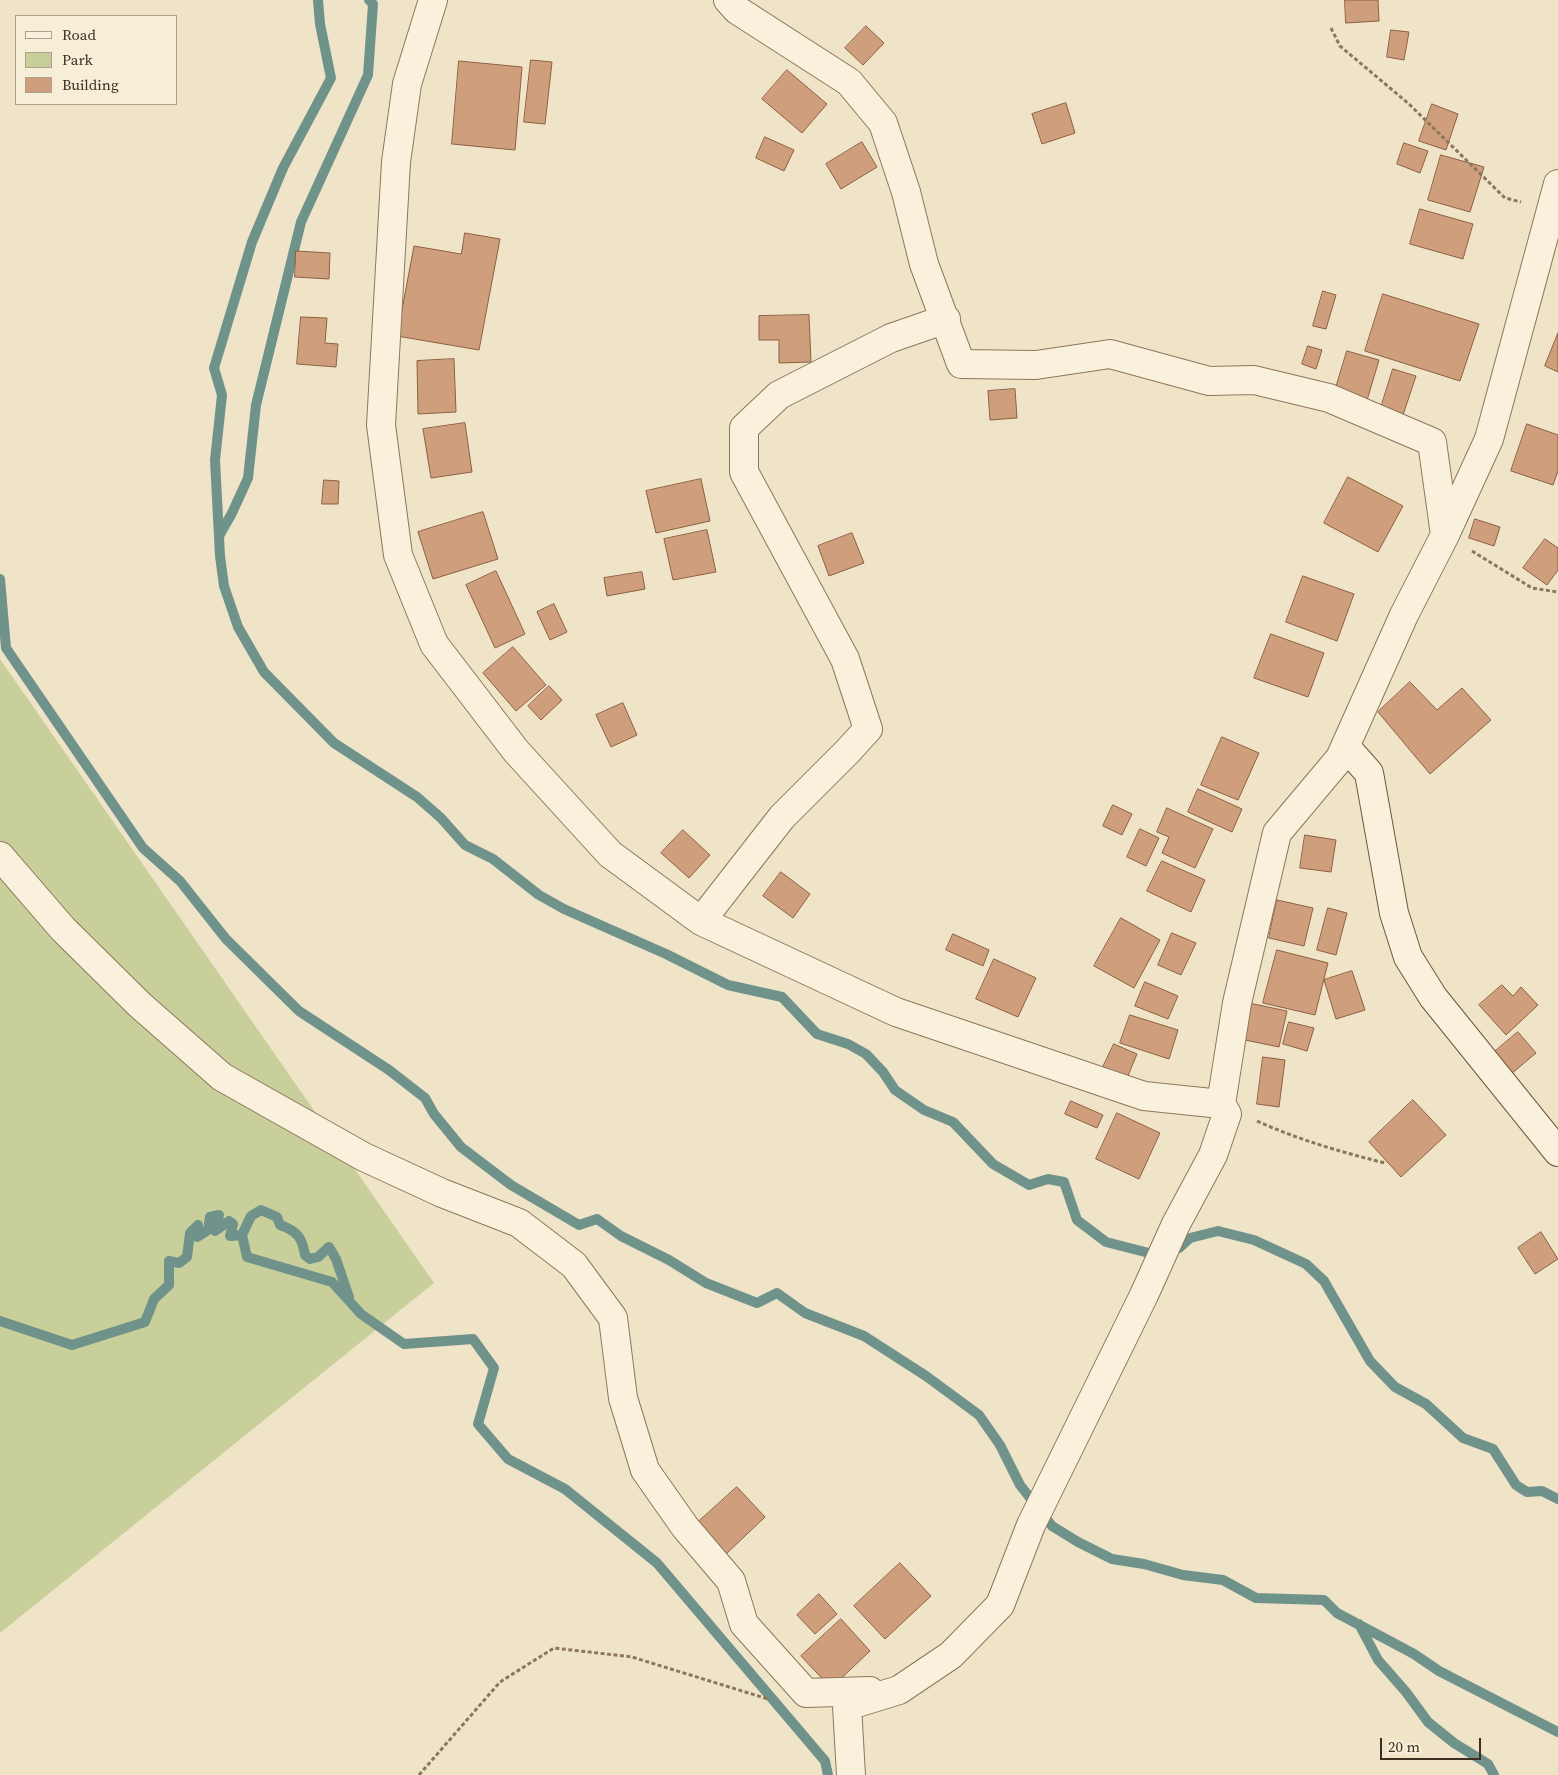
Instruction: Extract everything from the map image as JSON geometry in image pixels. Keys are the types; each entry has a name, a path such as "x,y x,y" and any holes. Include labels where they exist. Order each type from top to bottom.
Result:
{"street":[{"path":"433,0 407,84 396,172 380,425 398,555 434,644 516,751 610,854 701,921 914,1018 1144,1096 1221,1104"},
{"path":"728,0 738,10 848,82 883,123 906,192 924,264 946,319 961,364 1036,364 1110,354 1209,381 1254,380 1329,398 1432,442 1445,535"},
{"path":"851,1775 847,1706 899,1690 951,1655 1000,1605 1031,1525 1144,1295 1176,1224 1213,1155 1227,1114 1221,1104 1237,1003 1277,833 1340,758 1346,747 1404,615 1445,535 1489,439 1554,197"},
{"path":"701,921 782,817 848,751 868,728 845,659 744,472 744,428 778,395 891,338 946,319"},
{"path":"1346,747 1369,773 1394,913 1408,957 1433,997 1558,1152"},
{"path":"0,856 63,929 133,998 222,1077 364,1157 442,1193 519,1223 574,1265 613,1318 623,1398 645,1470 685,1527 731,1580 744,1624 806,1693 899,1690"}],"path":[{"path":"1331,28 1340,46 1409,104 1505,198 1554,197"},
{"path":"1445,535 1532,588 1558,592"},
{"path":"1221,1104 1287,1134 1332,1150 1385,1163"},
{"path":"419,1775 500,1682 554,1648 632,1656 776,1702"}],"green space":[{"path":"0,659 434,1283 0,1633"}],"building":[{"path":"1345,0 1378,0 1379,21 1346,23"},
{"path":"866,26 884,43 863,65 845,48"},
{"path":"1391,30 1409,32 1404,60 1387,57"},
{"path":"531,60 552,62 545,124 524,122"},
{"path":"459,61 522,67 515,150 452,144"},
{"path":"787,70 827,104 802,133 762,99"},
{"path":"1066,103 1075,133 1042,144 1032,114"},
{"path":"1432,104 1458,114 1446,150 1419,141"},
{"path":"765,137 794,150 784,171 756,158"},
{"path":"862,142 877,167 841,189 826,164"},
{"path":"1404,143 1428,151 1420,173 1397,164"},
{"path":"1441,155 1484,167 1470,212 1428,200"},
{"path":"1420,209 1473,224 1463,259 1410,244"},
{"path":"465,233 500,239 479,350 397,336 414,246 461,254"},
{"path":"296,251 330,253 329,279 295,277"},
{"path":"1323,291 1336,295 1326,329 1313,326"},
{"path":"1383,294 1479,324 1460,381 1365,351"},
{"path":"809,315 811,362 779,363 779,340 759,340 759,316"},
{"path":"301,317 327,318 325,343 338,344 336,367 297,364"},
{"path":"1558,333 1558,372 1545,366"},
{"path":"1308,346 1322,350 1316,369 1302,364"},
{"path":"1347,351 1379,360 1365,407 1333,398"},
{"path":"454,359 456,412 418,414 417,361"},
{"path":"1393,369 1416,376 1401,421 1379,414"},
{"path":"1015,389 1017,418 990,420 988,391"},
{"path":"465,423 472,472 431,478 423,429"},
{"path":"1527,424 1558,435 1558,471 1553,485 1511,471"},
{"path":"1348,477 1403,506 1378,552 1324,523"},
{"path":"701,479 710,521 656,533 646,491"},
{"path":"324,480 339,481 338,504 322,504"},
{"path":"483,512 498,559 433,579 418,532"},
{"path":"1475,519 1500,527 1494,546 1469,538"},
{"path":"707,530 716,572 673,580 664,539"},
{"path":"852,533 864,563 829,576 818,546"},
{"path":"1545,539 1558,548 1558,570 1547,585 1523,568"},
{"path":"496,571 525,634 495,648 466,585"},
{"path":"642,572 645,589 607,596 604,578"},
{"path":"1303,576 1354,594 1337,641 1286,622"},
{"path":"554,604 567,632 550,640 537,612"},
{"path":"1271,634 1324,653 1308,697 1254,678"},
{"path":"513,647 546,685 516,711 483,673"},
{"path":"1410,682 1437,710 1462,688 1491,720 1430,774 1378,712"},
{"path":"549,686 562,700 541,720 528,706"},
{"path":"623,703 637,735 611,747 596,715"},
{"path":"1222,737 1259,753 1238,800 1201,785"},
{"path":"1198,789 1242,809 1232,832 1188,812"},
{"path":"1113,805 1132,814 1122,835 1103,826"},
{"path":"1167,808 1213,829 1195,868 1162,853 1169,837 1157,832"},
{"path":"1140,829 1159,838 1146,866 1127,857"},
{"path":"683,830 710,855 689,878 661,853"},
{"path":"1305,835 1336,840 1331,872 1300,868"},
{"path":"1162,861 1205,880 1191,912 1147,891"},
{"path":"781,872 810,894 793,918 763,896"},
{"path":"1277,900 1313,908 1304,946 1269,938"},
{"path":"1328,908 1347,913 1336,955 1317,950"},
{"path":"1121,918 1160,940 1134,988 1094,966"},
{"path":"1172,933 1196,943 1181,975 1158,965"},
{"path":"953,934 989,950 983,966 946,950"},
{"path":"1277,950 1328,963 1315,1015 1263,1003"},
{"path":"994,959 1036,978 1018,1017 976,999"},
{"path":"1352,971 1365,1010 1336,1019 1324,980"},
{"path":"1145,982 1178,996 1168,1019 1135,1006"},
{"path":"1502,985 1513,996 1521,987 1538,1005 1506,1035 1479,1005"},
{"path":"1249,1003 1287,1011 1279,1047 1240,1039"},
{"path":"1130,1015 1178,1030 1169,1059 1120,1043"},
{"path":"1289,1022 1314,1028 1307,1051 1283,1044"},
{"path":"1518,1032 1536,1053 1510,1075 1492,1054"},
{"path":"1114,1044 1137,1054 1127,1078 1103,1067"},
{"path":"1263,1057 1285,1060 1279,1107 1257,1104"},
{"path":"1413,1100 1446,1135 1401,1177 1369,1142"},
{"path":"1071,1101 1103,1115 1097,1128 1065,1114"},
{"path":"1117,1113 1160,1133 1139,1179 1096,1159"},
{"path":"1541,1232 1558,1259 1535,1274 1518,1248"},
{"path":"737,1487 765,1517 725,1555 696,1524"},
{"path":"900,1563 931,1596 885,1639 854,1606"},
{"path":"819,1594 837,1614 815,1634 797,1615"},
{"path":"841,1619 870,1651 831,1688 801,1656"}],"waterway":[{"path":"318,0 320,24 331,78 283,168 252,242 214,368 222,395 215,460 220,556 224,586 238,627 264,672 334,743 417,797 441,818 465,845 493,859 539,895 564,909 666,954 728,985 782,997 817,1034 848,1044 866,1054 883,1072 895,1090 924,1110 953,1122 993,1164 1029,1185 1048,1179 1064,1182 1077,1220 1106,1242 1149,1253 1179,1248 1190,1238 1218,1231 1254,1240 1306,1264 1324,1281 1370,1361 1395,1387 1426,1404 1463,1438 1493,1449 1516,1485 1527,1492 1542,1491 1558,1499"},
{"path":"219,536 248,478 256,405 301,222 368,75 373,4 369,0"},
{"path":"0,579 6,648 143,848 180,881 226,939 299,1011 389,1070 425,1098 434,1114 461,1147 511,1185 579,1225 597,1219 621,1236 669,1260 706,1283 757,1303 777,1293 805,1313 864,1336 926,1376 979,1415 1000,1445 1020,1485 1052,1526 1078,1542 1112,1559 1144,1564 1183,1575 1223,1580 1256,1598 1324,1600 1337,1613 1414,1654 1439,1671 1558,1732"},
{"path":"242,1235 251,1216 261,1210 277,1217 280,1225 295,1232 300,1239 305,1255 310,1259 318,1257 329,1247 336,1259 349,1297"},
{"path":"0,1321 72,1345 145,1322 154,1299 169,1285 169,1261 179,1263 187,1257 190,1233 198,1225 197,1237 208,1230 210,1217 219,1215 215,1231 229,1221 233,1224 230,1236 242,1235 247,1257 332,1282 361,1314 404,1344 473,1339 494,1368 478,1424 508,1459 565,1489 657,1563 825,1761 828,1775"},
{"path":"1359,1624 1378,1660 1406,1692 1428,1722 1454,1743 1488,1764 1494,1775"}]}
